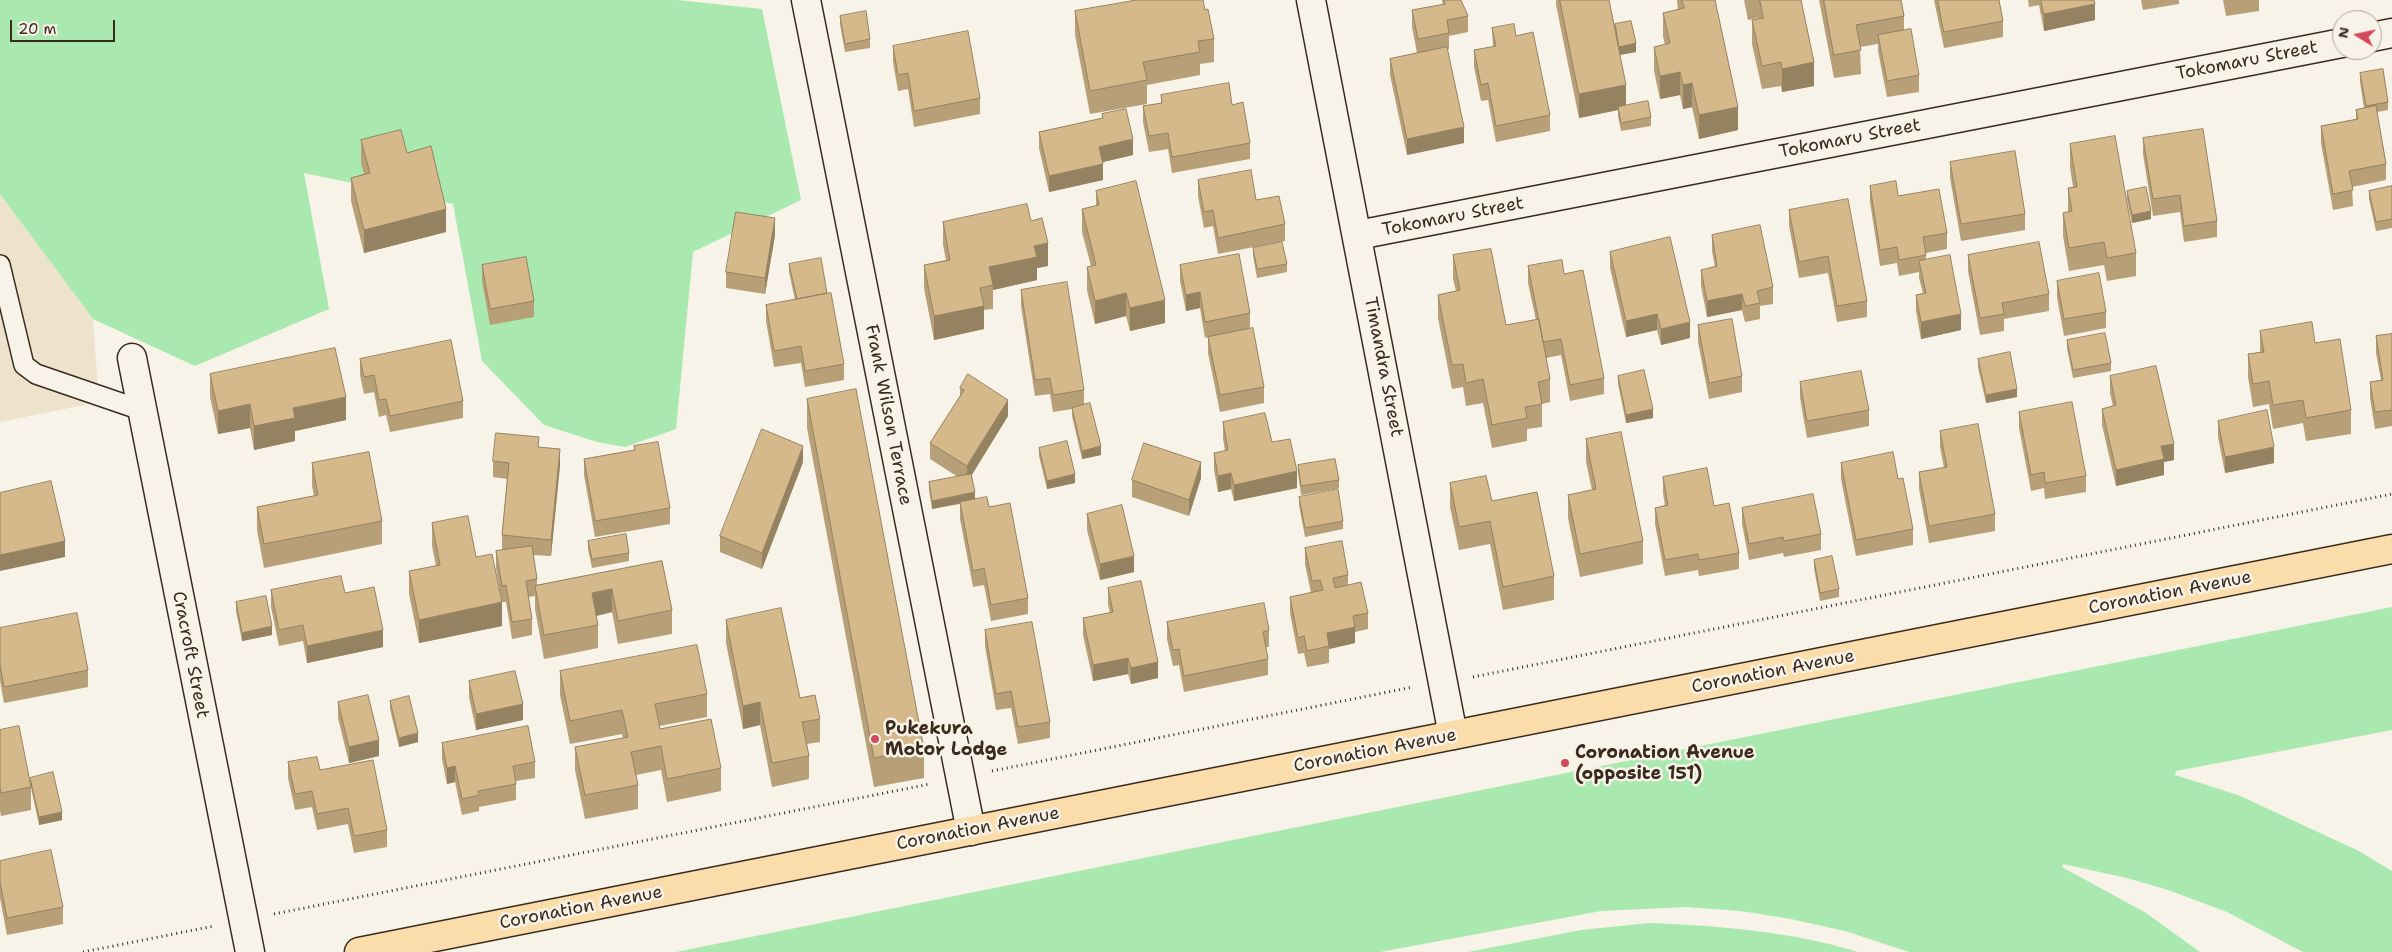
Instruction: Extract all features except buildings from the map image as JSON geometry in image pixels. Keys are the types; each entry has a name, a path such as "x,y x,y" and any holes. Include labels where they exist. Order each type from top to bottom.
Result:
{"highway":[{"name":"Coronation Avenue","path":"359,952 2392,549"}],"street":[{"name":"Frank Wilson Terrace","path":"806,0 971,831"},
{"name":"Timandra Street","path":"1311,0 1358,235 1453,735"},
{"name":"Tokomaru Street","path":"1358,235 2332,45"},
{"name":"Cracroft Street","path":"132,358 250,952"}],"lane":[{"path":"0,265 24,365 36,374 141,410"}],"path":[{"path":"1476,676 2392,494"},
{"path":"990,772 1403,689"},
{"path":"282,912 939,782"},
{"path":"83,952 205,928"}],"shaded area":[{"path":"0,194 93,319 99,402 0,422"}],"green space":[{"path":"0,0 677,0 762,9 801,200 693,252 676,429 625,447 597,442 544,425 482,361 453,204 304,173 329,309 195,366 93,319 0,194"},
{"path":"2392,607 2392,730 2176,771 2175,775 2238,795 2359,851 2392,871 2392,952 2303,952 2227,912 2168,890 2127,878 2063,864 2062,867 2146,913 2200,952 1909,952 1845,931 1791,919 1741,911 1685,907 1601,911 1380,952 676,952"},
{"path":"1649,923 1780,934 1858,952 1468,952 1581,930"}],"place":[{"name":"Pukekura Motor Lodge","path":"875,739"},
{"name":"Coronation Avenue (opposite 151)","path":"1565,763"}]}
